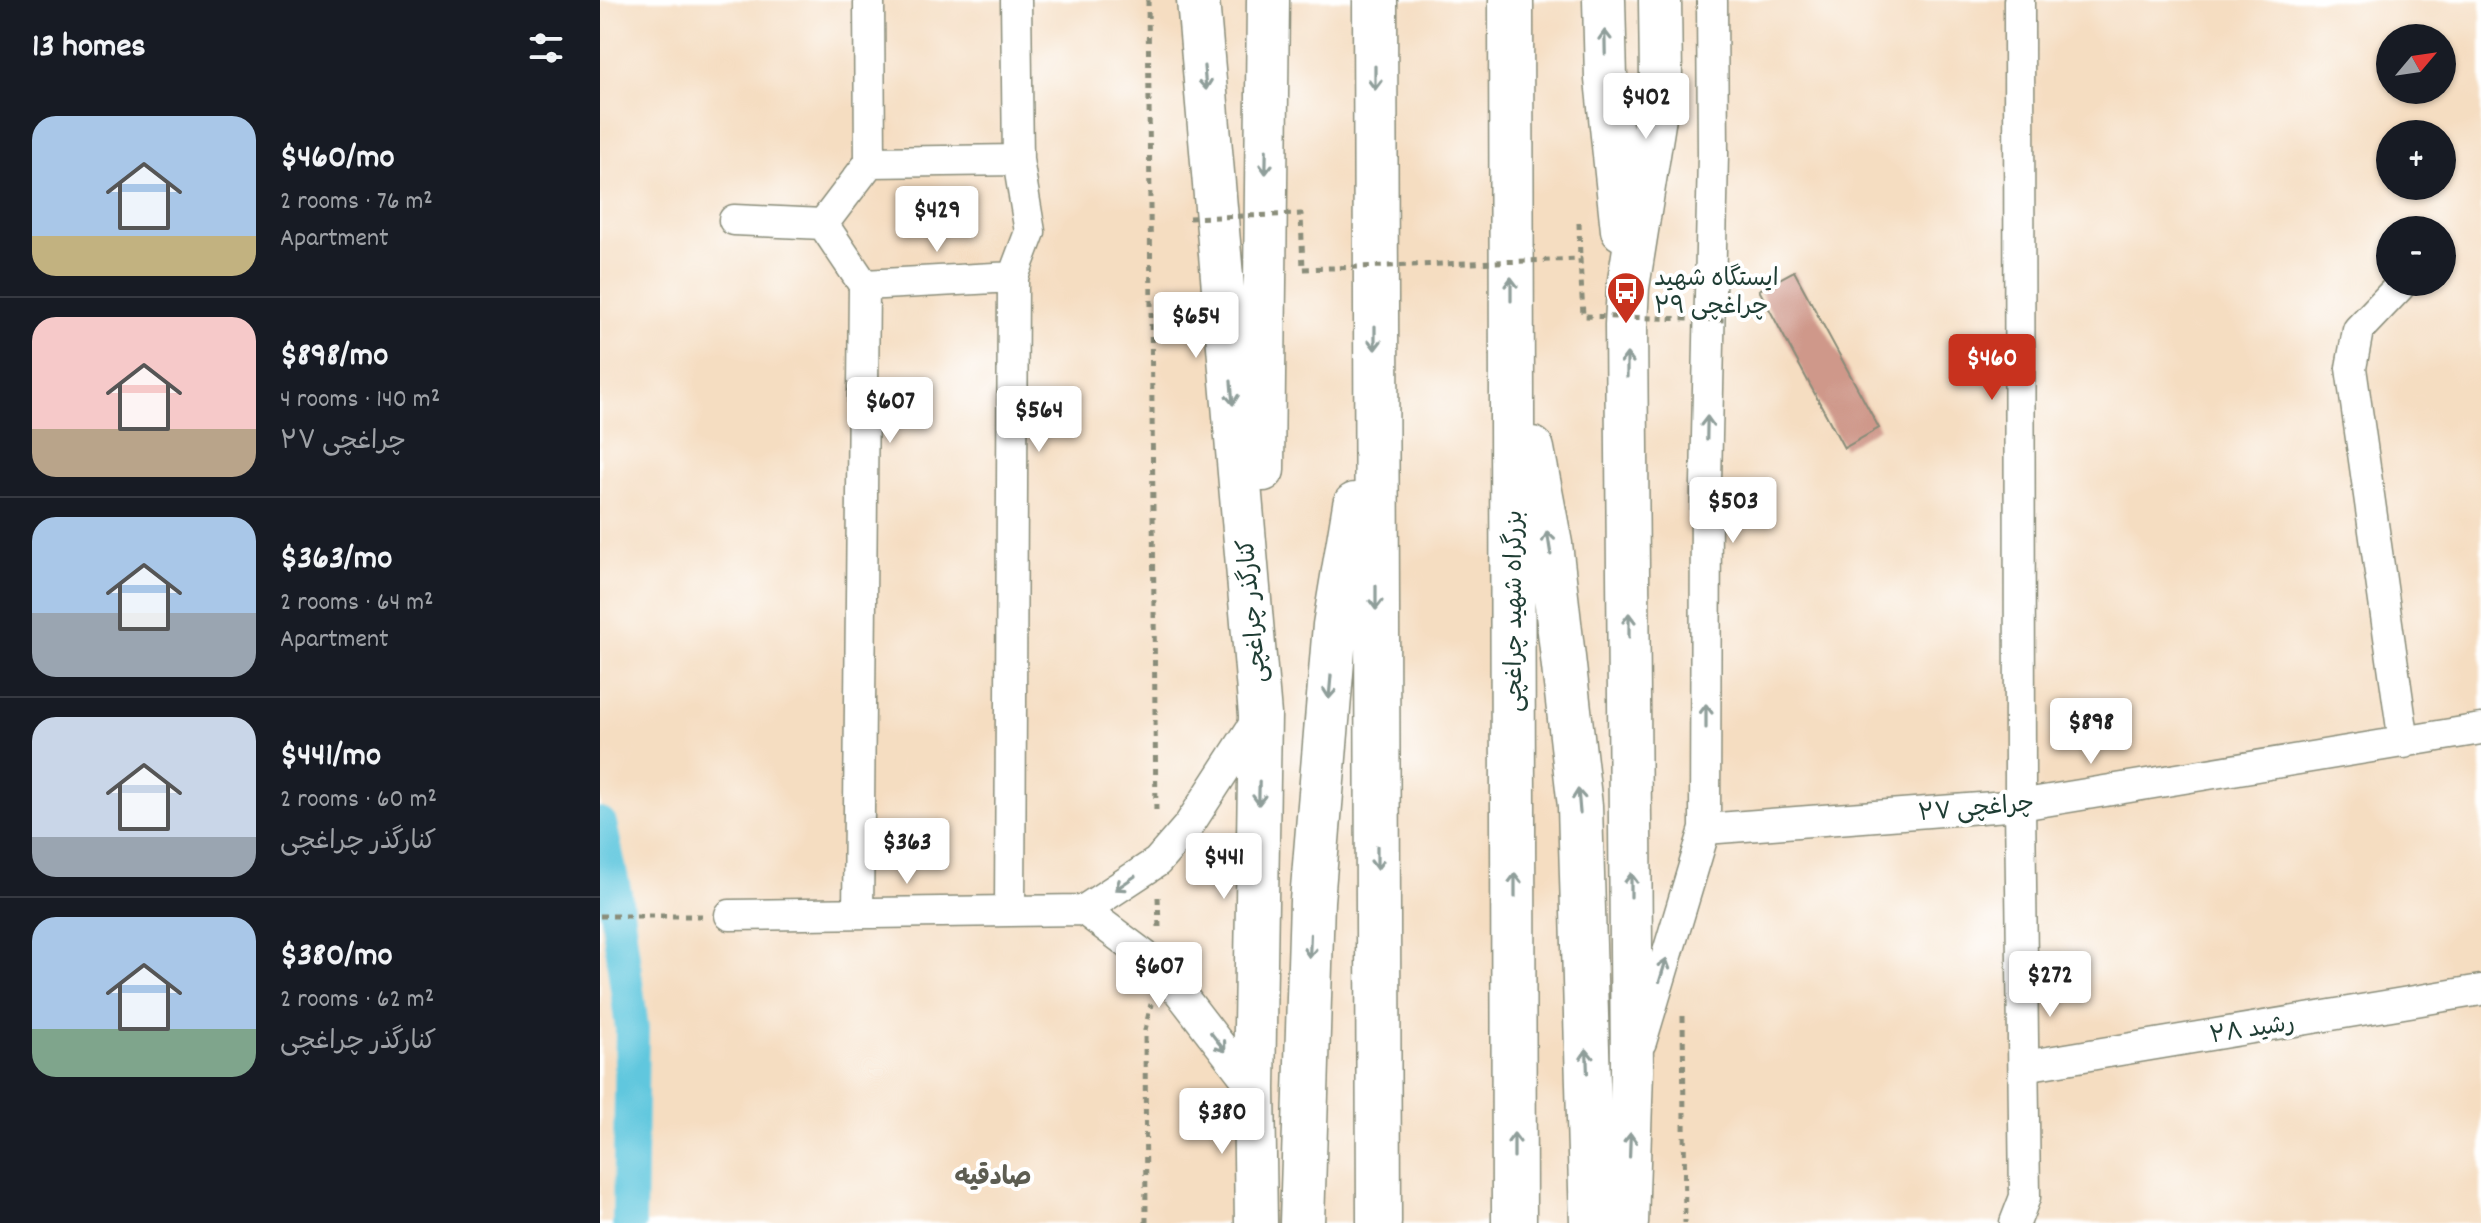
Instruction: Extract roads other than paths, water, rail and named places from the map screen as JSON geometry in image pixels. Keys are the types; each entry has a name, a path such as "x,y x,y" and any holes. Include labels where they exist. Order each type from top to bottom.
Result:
{"highway":[{"path":"1375,0 1379,1223"},
{"name":"بزرگراه شهید چراغچی","path":"1511,0 1514,1223"},
{"path":"1511,334 1550,544 1580,806 1592,1223"},
{"path":"1302,1223 1312,901 1335,625 1375,389"}],"main road":[{"name":"کنارگذر چراغچی","path":"1198,0 1260,715 1254,1089 1256,1223"},
{"path":"1260,715 1268,0"},
{"path":"1604,0 1606,79 1628,287"},
{"path":"1627,1223 1632,1071 1626,325 1628,287 1661,79 1660,0"}],"street":[{"path":"823,224 870,162 869,0"},
{"path":"1010,911 1013,277 1030,232 1018,160 1016,0"},
{"path":"1632,1071 1705,829 1712,0"},
{"path":"2015,1223 2025,1197 2020,805 2019,0"},
{"path":"870,162 1018,160"},
{"path":"734,220 823,224"},
{"path":"823,224 864,285 858,913"},
{"path":"864,285 1013,277"},
{"path":"2390,296 2358,330 2351,368 2404,743"},
{"path":"730,915 1084,910 1157,862 1189,825 1260,715"},
{"name":"چراغچی ۲۷","path":"1705,829 2020,805 2481,729"},
{"path":"1084,910 1160,967 1254,1089"},
{"name":"رشید ۲۸","path":"2024,1066 2481,990"}],"waterway":[{"path":"600,824 615,894 632,1029 629,1223"}],"place":[{"name":"ایستگاه شهید چراغچی ۲۹","path":"1626,325"}],"district":[{"name":"صادقیه","path":"993,1175"}]}
